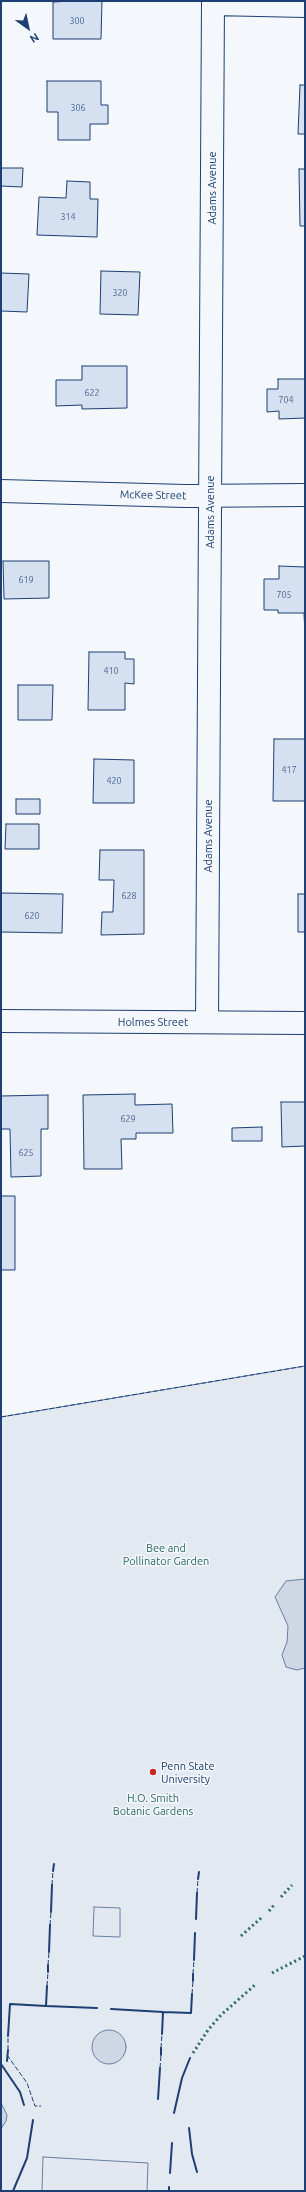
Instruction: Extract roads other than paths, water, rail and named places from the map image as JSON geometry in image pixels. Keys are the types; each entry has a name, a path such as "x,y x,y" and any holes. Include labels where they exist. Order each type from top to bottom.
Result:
{"street":[{"path":"213,3 305,6"},
{"name":"Adams Avenue","path":"207,1022 213,3"},
{"name":"McKee Street","path":"1,491 210,496 305,496"},
{"name":"Holmes Street","path":"1,1021 305,1023"}],"place":[{"name":"Penn State University","path":"153,1772"}],"park label":[{"name":"Bee and Pollinator Garden","path":"166,1554"},
{"name":"H.O. Smith Botanic Gardens","path":"153,1804"}]}
